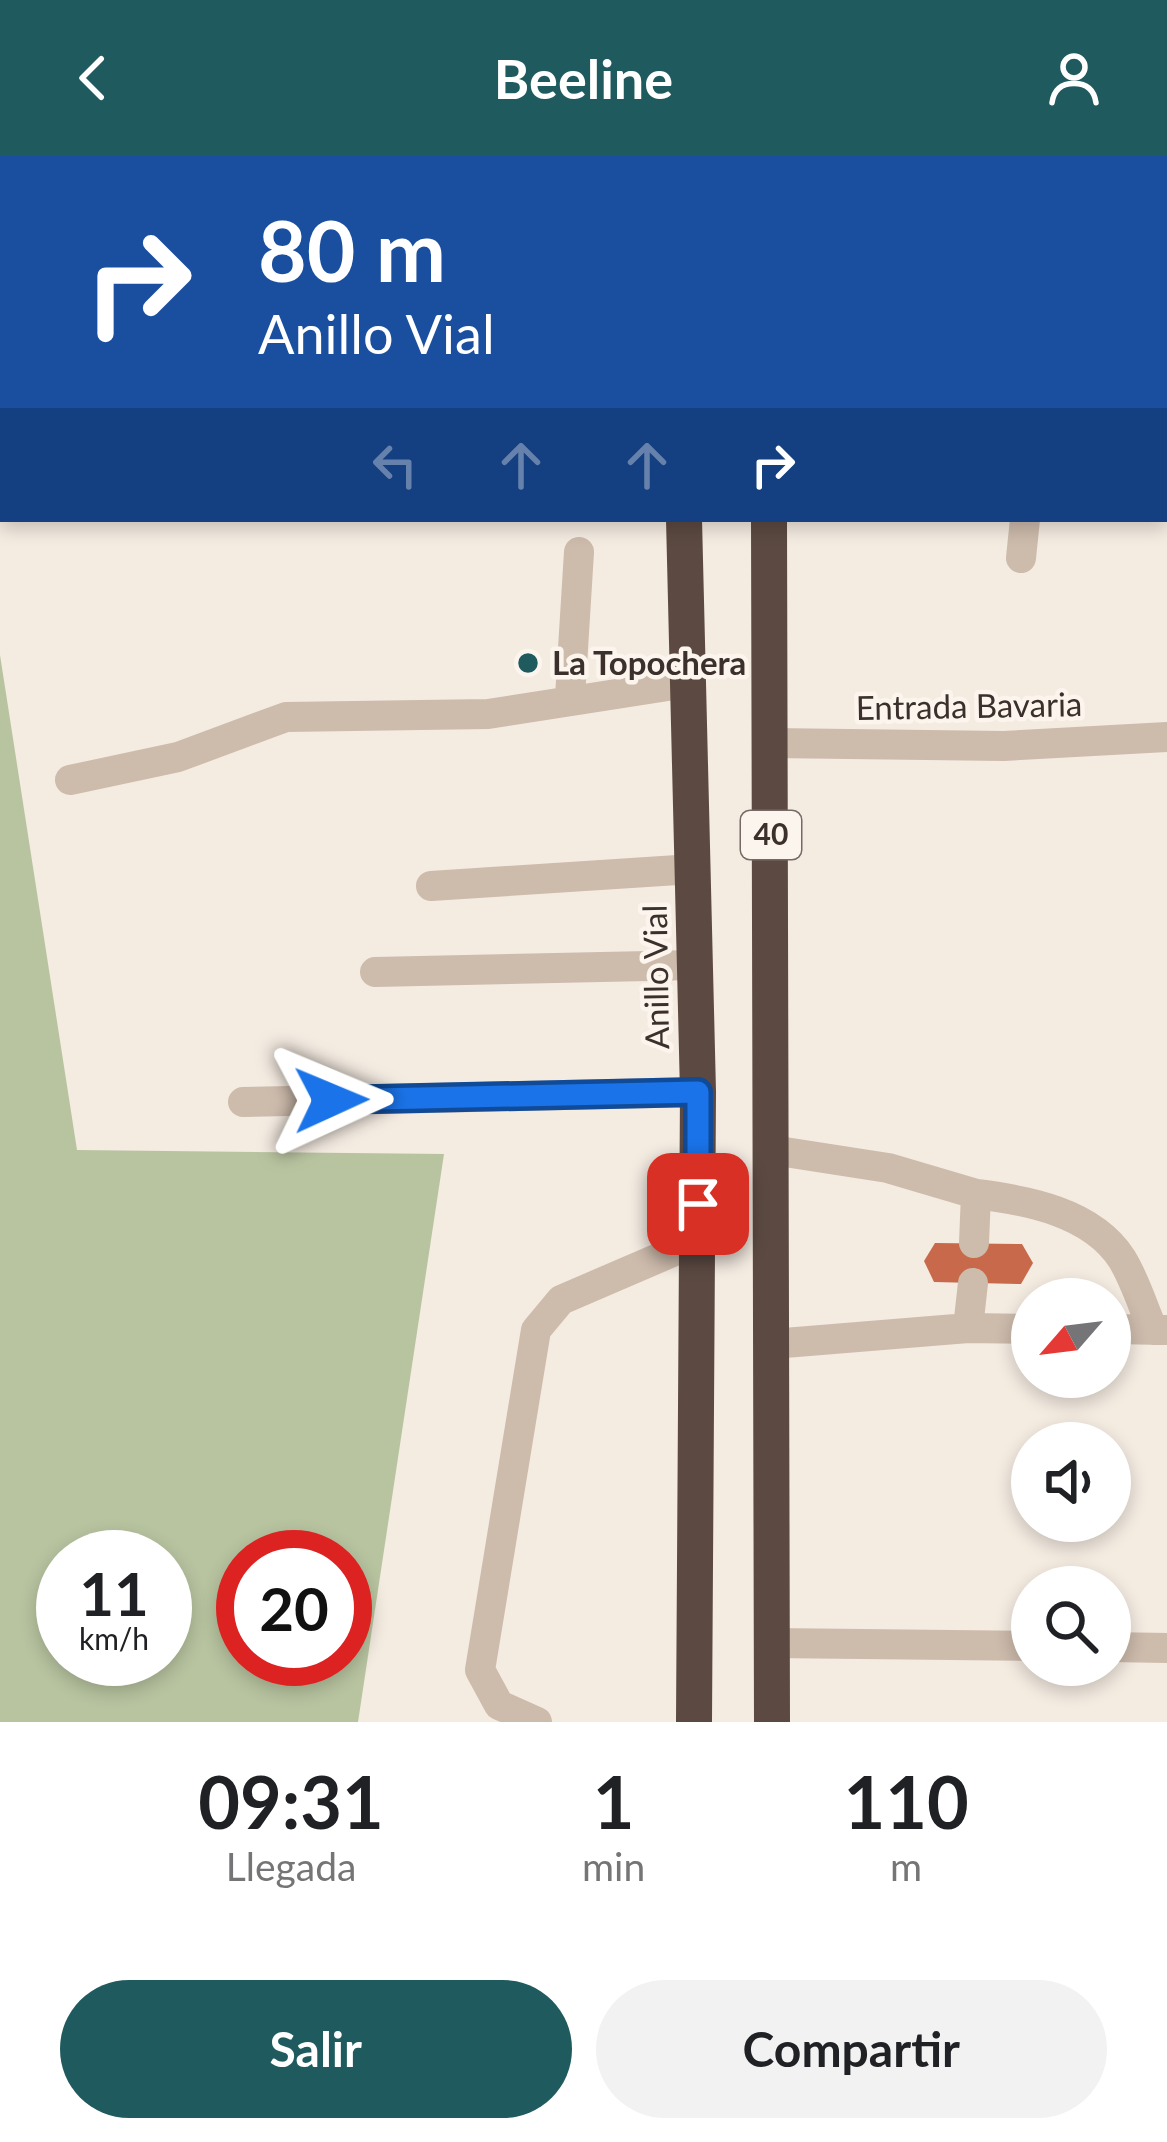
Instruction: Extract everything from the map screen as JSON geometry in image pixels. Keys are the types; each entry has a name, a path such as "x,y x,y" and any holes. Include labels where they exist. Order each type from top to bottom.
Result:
{"highway":[{"name":"Anillo Vial","path":"684,522 698,1092 694,1722"},
{"name":"40","path":"769,522 772,1722"}],"lane":[{"path":"1022,558 1024,522"},
{"path":"570,697 579,552"},
{"path":"70,780 178,758 286,717 488,714 570,697 687,683"},
{"name":"Entrada Bavaria","path":"771,743 1004,746 1167,736"},
{"path":"430,886 692,869"},
{"path":"375,972 695,964"},
{"path":"244,1102 698,1092"},
{"path":"772,1150 888,1168 976,1194 1040,1202 1120,1255 1160,1330"},
{"path":"974,1244 976,1194"},
{"path":"536,1722 499,1705 480,1670 536,1330 561,1300 698,1241"},
{"path":"968,1328 974,1283"},
{"path":"772,1344 1011,1329"},
{"path":"772,1643 1011,1646"},
{"path":"1131,1647 1167,1648"}],"green space":[{"path":"0,655 77,1150 444,1154 372,1630 372,1530 216,1530 216,1686 363,1686 358,1722 0,1722"}],"building":[{"path":"935,1243 1022,1244 1033,1263 1024,1278 1011,1278 1011,1284 934,1282 924,1261"}],"place":[{"name":"La Topochera","path":"528,663"}],"route":[{"path":"331,1100 698,1092 698,1204"}]}
